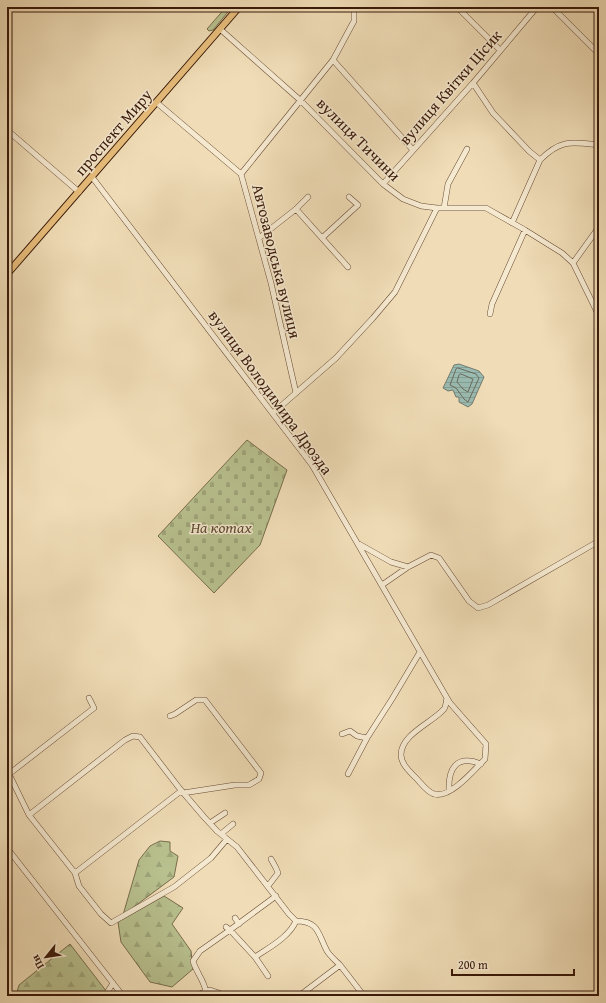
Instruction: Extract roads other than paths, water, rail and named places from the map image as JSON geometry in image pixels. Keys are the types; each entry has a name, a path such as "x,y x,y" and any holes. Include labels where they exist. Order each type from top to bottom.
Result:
{"main road":[{"name":"проспект Миру","path":"7,274 239,7"}],"street":[{"path":"241,174 333,60 354,21 354,10 357,7"},
{"path":"457,7 500,50"},
{"name":"вулиця Квітки Цісик","path":"383,184 473,83 537,7"},
{"path":"552,7 599,54"},
{"name":"вулиця Тичини","path":"220,29 300,100 383,184 403,199 421,206 437,208 486,208 562,253 573,263 599,316"},
{"path":"333,60 413,150"},
{"path":"473,83 493,113 529,151 540,160"},
{"name":"Автозаводська вулиця","path":"156,102 241,174 271,283 296,393"},
{"path":"7,130 78,192"},
{"path":"512,223 540,160 550,150 563,144 579,142 599,145"},
{"path":"444,208 448,184 467,149"},
{"name":"вулиця Володимира Дрозда","path":"92,176 312,464 447,698 486,744 485,759 449,792"},
{"path":"259,238 296,209 308,197"},
{"path":"322,238 358,205 349,197"},
{"path":"273,413 336,358 395,292 437,208"},
{"path":"296,209 348,267"},
{"path":"573,263 599,227"},
{"path":"490,314 492,304 525,230"},
{"path":"382,585 408,567 431,555 439,558 469,602 478,608 488,604 599,541"},
{"path":"358,543 391,562 408,567"},
{"path":"348,774 367,738 420,652"},
{"path":"89,698 94,708 8,774 30,815 75,873 79,886 101,914 111,923 174,887 211,858 227,839"},
{"path":"447,698 444,708 415,732 404,744 401,755 403,763 428,791 435,794 445,794 449,792 448,781 451,771 455,765 461,761 469,760 480,764"},
{"path":"75,873 182,792 235,785 249,785 259,779 260,773 205,700 196,700 170,716"},
{"path":"444,708 454,708"},
{"path":"342,734 350,731 357,736 367,738"},
{"path":"30,815 52,800 125,740 133,736 140,738 182,792 210,823 237,847 296,921"},
{"path":"210,823 225,814"},
{"path":"221,834 233,824"},
{"path":"7,848 123,996"},
{"path":"268,886 278,874 271,860"},
{"path":"206,992 203,981 195,968 193,961 200,952 228,929 239,924 252,910 276,896"},
{"path":"235,918 239,924"},
{"path":"256,957 271,947 292,929 296,921"},
{"path":"296,921 304,921 313,924 325,943 327,951 364,996"},
{"path":"228,929 256,957 268,976"},
{"path":"300,996 340,965"},
{"path":"105,996 113,983"},
{"path":"194,996 210,990 219,993 221,996"}],"water":[{"path":"459,364 479,371 484,377 472,404 468,407 459,402 459,397 456,397 453,390 448,391 443,388 454,365"}],"park label":[{"name":"На котах","path":"221,527"}]}
